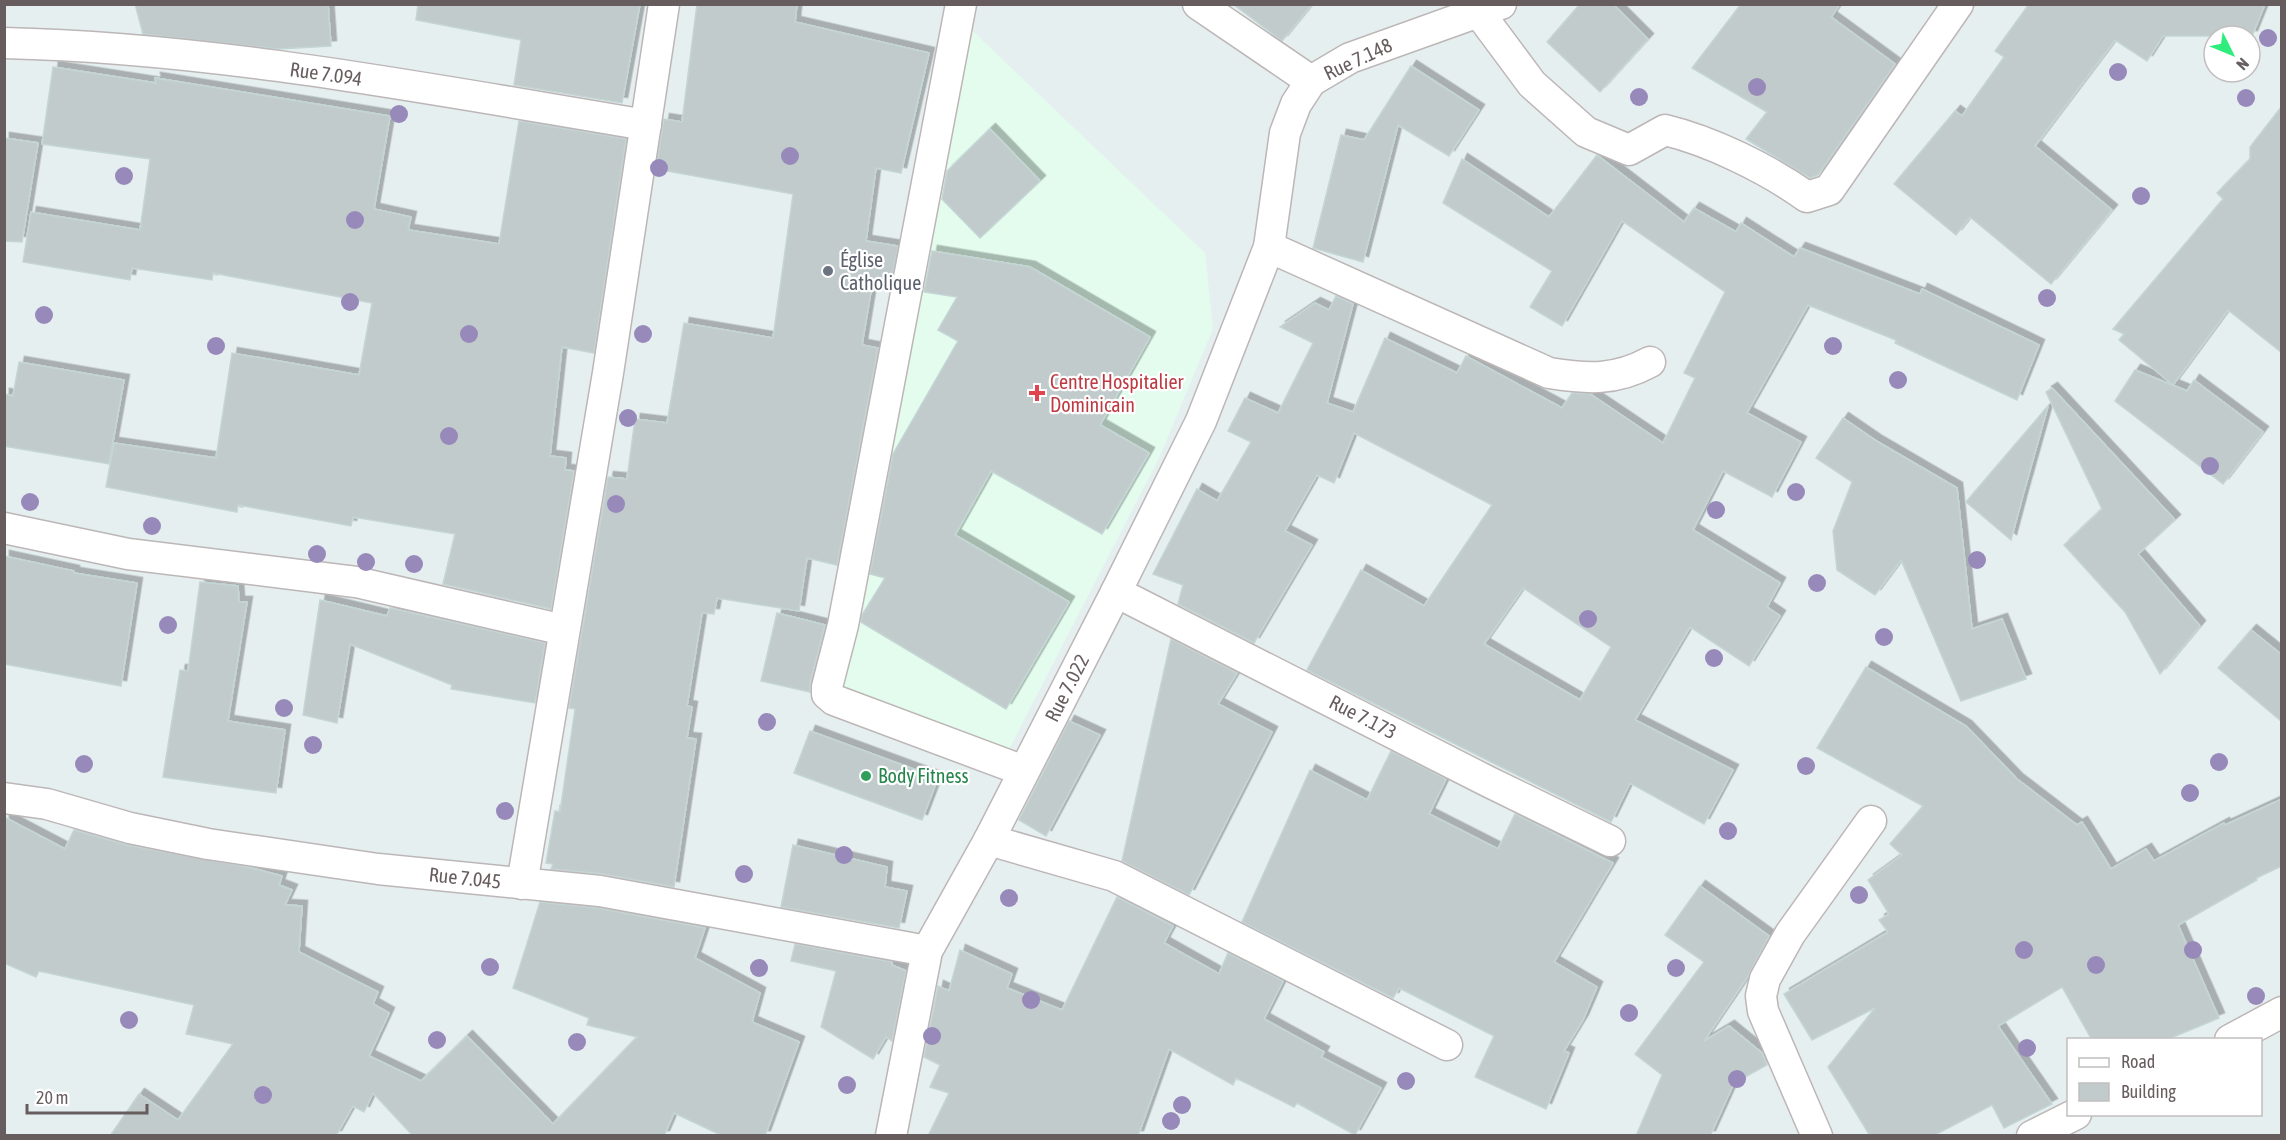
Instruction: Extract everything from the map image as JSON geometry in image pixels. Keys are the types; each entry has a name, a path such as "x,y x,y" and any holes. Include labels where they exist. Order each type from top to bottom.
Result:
{"street":[{"path":"522,884 608,373 664,4"},
{"path":"961,4 843,625 827,694 834,700 1024,771"},
{"path":"1198,4 1311,81"},
{"path":"1490,9 1532,84 1586,132 1629,150 1665,130 1692,137 1785,181 1806,197 1829,190 1958,4"},
{"name":"Rue 7.148","path":"1269,247 1285,133 1296,104 1311,81 1350,58 1490,9"},
{"name":"Rue 7.094","path":"4,43 202,56 408,86 646,125"},
{"path":"1269,247 1550,373 1586,379 1632,372 1650,362"},
{"name":"Rue 7.022","path":"891,1136 927,951 989,840 1116,592 1200,421 1269,247"},
{"path":"4,528 128,554 356,582 564,630"},
{"name":"Rue 7.173","path":"1116,592 1610,841"},
{"name":"Rue 7.045","path":"4,798 47,804 130,828 208,844 378,869 600,891 927,951"},
{"path":"1817,1136 1763,1011 1761,996 1765,980 1790,934 1870,821"},
{"path":"989,840 1114,876 1447,1045"},
{"path":"2234,1038 2282,1012"},
{"path":"2032,1136 2072,1116"}],"shaded area":[{"name":"Centre Hospitalier Dominicain","path":"958,17 1205,253 1213,329 1159,458 1007,753 831,694"}],"building":[{"path":"135,4 328,4 331,46 279,49 143,34"},
{"path":"418,4 640,4 622,103 514,85 521,40 416,20"},
{"path":"697,4 797,4 795,22 929,53 901,173 876,168 866,241 898,246 890,287 872,285 862,345 878,348 837,565 807,558 799,611 717,598 714,614 702,613 687,706 692,707 687,738 696,739 674,887 603,874 551,869 553,864 546,863 555,811 560,812 575,709 569,708 608,477 627,479 635,419 667,423 684,323 773,338 793,194 656,169 664,119 682,122"},
{"path":"1233,4 1312,4 1282,41"},
{"path":"1580,4 1613,4 1648,39 1600,92 1547,42"},
{"path":"1741,4 1840,4 1831,17 1895,64 1818,175 1810,178 1746,139 1767,112 1692,68"},
{"path":"2029,4 2265,4 2257,24 2202,24 2202,36 2163,36 2147,61 2115,40 2035,146 2112,210 2051,284 1970,217 1956,235 1894,184 1955,111 1962,116 2004,57 1995,51"},
{"path":"1411,66 1479,110 1449,156 1398,125 1363,262 1313,248 1341,135 1364,140"},
{"path":"53,67 156,83 155,78 390,116 374,209 411,217 408,230 499,244 519,121 626,139 594,353 562,347 550,456 566,458 565,470 574,471 551,609 443,584 455,534 353,517 351,526 238,505 237,512 106,487 114,443 216,458 232,353 359,375 372,303 213,273 212,280 132,268 130,280 23,262 31,212 140,230 150,159 42,144"},
{"path":"2282,106 2282,353 2228,310 2173,385 2119,340 2124,334 2113,329 2223,199 2217,193 2250,159 2250,147"},
{"path":"990,129 1040,181 980,238 942,199 947,171"},
{"path":"4,138 38,143 22,242 4,241"},
{"path":"1597,155 1684,222 1694,208 1736,232 1741,223 1794,257 1800,248 1920,294 1922,289 2039,345 2017,400 1895,343 1896,340 1808,305 1747,413 1801,442 1772,497 1723,471 1693,530 1780,583 1767,607 1780,616 1749,666 1690,627 1635,720 1733,770 1704,824 1630,783 1611,822 1307,670 1361,570 1424,606 1492,505 1354,433 1334,483 1317,475 1285,531 1312,545 1254,643 1178,604 1183,585 1153,574 1197,489 1217,501 1251,442 1228,431 1245,398 1278,413 1313,343 1280,327 1315,303 1329,310 1336,296 1353,304 1327,403 1353,412 1385,338 1457,373 1466,356 1562,408 1572,393 1590,394 1663,443 1695,378 1684,373 1725,292 1622,221 1562,326 1530,307 1552,271 1443,203 1462,159 1549,217","holes":["1523,588 1611,647 1580,700 1484,644"]},
{"path":"932,251 1030,267 1150,337 1100,425 1149,453 1102,534 991,471 955,535 1069,602 1006,709 861,622 862,615 885,578 870,574 893,454 958,341 938,330 957,297 924,292"},
{"path":"19,362 124,380 109,464 4,446 4,394 13,396"},
{"path":"2135,370 2187,391 2194,380 2263,432 2223,484 2115,401"},
{"path":"2052,388 2175,520 2138,554 2200,626 2160,674 2125,612 2064,545 2102,509 2046,392"},
{"path":"2048,406 2023,495 2011,540 1966,502"},
{"path":"1843,418 1878,442 1957,488 1972,629 2002,619 2026,679 1961,701 1901,560 1875,595 1837,570 1833,531 1852,482 1816,458"},
{"path":"4,556 74,571 74,573 137,583 121,686 4,664"},
{"path":"200,582 238,586 239,602 247,602 228,721 285,730 276,793 163,777 180,670 188,671"},
{"path":"320,600 387,616 390,608 545,643 535,703 451,689 452,685 350,644 337,723 303,715"},
{"path":"777,613 825,625 810,683 810,692 761,681"},
{"path":"2251,630 2282,655 2282,722 2218,668"},
{"path":"1171,639 1237,673 1218,704 1272,732 1189,895 1122,861"},
{"path":"1866,667 1966,726 2017,779 2077,825 2082,822 2111,869 2146,849 2154,861 2224,823 2225,825 2282,799 2282,866 2256,878 2257,880 2178,925 2219,1018 2171,1038 2091,1038 2062,987 1998,1026 2052,1104 2004,1128 1992,1105 1933,1136 1870,1136 1828,1067 1875,1008 1812,1040 1784,994 1888,932 1879,920 1889,914 1868,880 1902,855 1890,844 1923,806 1817,748"},
{"path":"1069,721 1100,735 1046,836 1019,820"},
{"name":"Body Fitness","path":"810,731 938,778 922,820 794,773"},
{"path":"1391,751 1446,779 1429,814 1498,849 1515,814 1613,863 1554,962 1597,987 1583,1020 1564,1051 1569,1053 1546,1109 1475,1077 1494,1036 1399,988 1393,998 1242,922 1310,770 1367,800"},
{"path":"4,817 65,849 74,830 127,845 248,867 282,876 279,885 292,890 285,905 302,906 299,952 378,992 373,1004 389,1013 369,1056 421,1081 467,1036 553,1124 637,1037 587,1025 589,1018 513,988 540,902 598,908 705,928 695,958 760,993 752,1022 799,1042 765,1136 723,1136 674,1113 664,1136 413,1136 373,1093 364,1112 353,1106 336,1136 110,1136 139,1094 178,1120 233,1044 186,1034 194,1005 39,971 36,977 4,963"},
{"path":"793,845 887,867 885,887 907,891 899,928 781,907"},
{"path":"1700,886 1769,936 1748,976 1704,1041 1729,1026 1762,1053 1767,1065 1734,1083 1710,1136 1636,1136 1662,1075 1635,1054 1704,962 1665,935"},
{"path":"1117,897 1173,926 1164,943 1219,974 1228,953 1283,981 1264,1019 1324,1052 1321,1057 1381,1088 1355,1135 1297,1103 1294,1107 1236,1078 1233,1085 1169,1049 1138,1136 928,1136 949,1093 930,1087 940,1065 924,1057 938,986 949,991 960,950 1012,974 1007,988 1062,1010"},
{"path":"795,944 892,962 892,965 906,971 892,1041 886,1037 873,1059 821,1027 836,971 791,961"}],"place":[{"name":"Église Catholique","path":"828,271"},
{"name":"Centre Hospitalier Dominicain","path":"1037,393"},
{"name":"Body Fitness","path":"866,776"}]}
